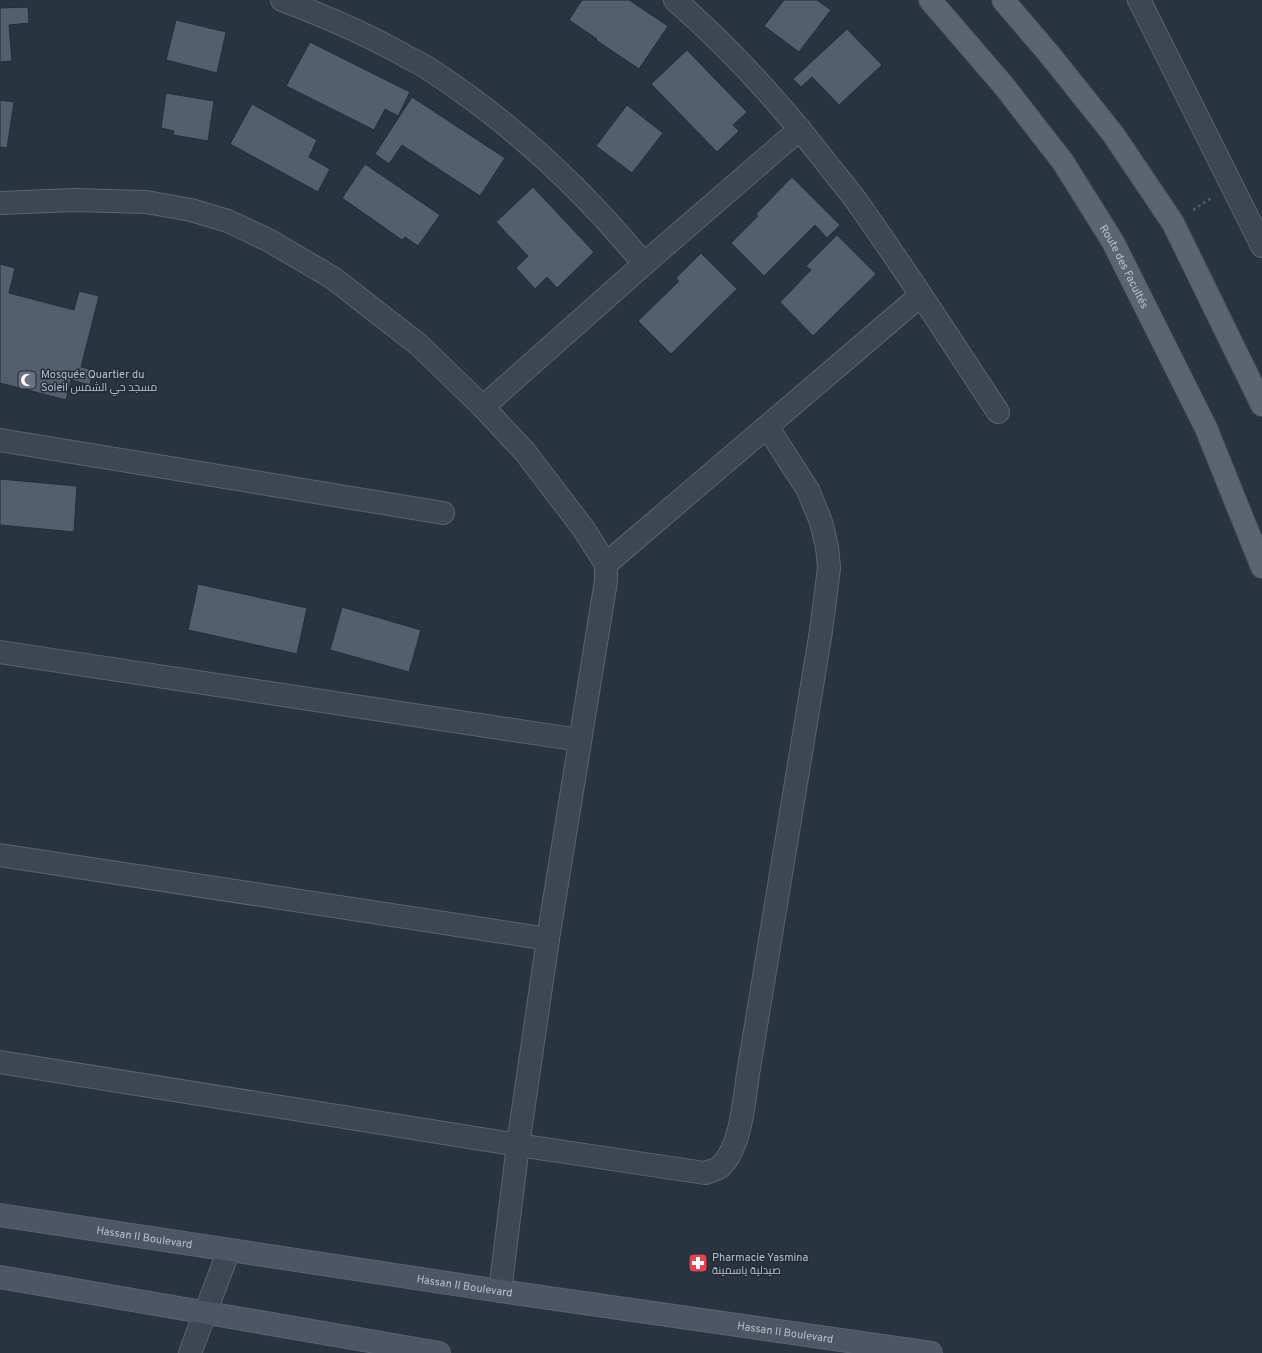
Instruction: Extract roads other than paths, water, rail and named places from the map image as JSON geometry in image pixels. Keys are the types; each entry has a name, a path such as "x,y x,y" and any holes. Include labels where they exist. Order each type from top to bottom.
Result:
{"main road":[{"name":"Route des Facultés","path":"930,0 1004,86 1064,162 1113,242 1206,428 1262,567"},
{"path":"1003,0 1050,55 1113,134 1173,223 1262,405"},
{"name":"Hassan II Boulevard","path":"0,1215 500,1291 931,1353"},
{"path":"0,1277 439,1353"}],"street":[{"path":"282,0 328,18 378,41 428,69 474,100 524,139 568,180 616,230 644,264"},
{"path":"675,0 752,74 800,129 861,208 921,295 998,412"},
{"path":"1139,0 1262,246"},
{"path":"483,407 644,264 800,129"},
{"path":"0,203 75,200 146,202 191,210 228,221 270,241 333,278 419,345 483,407 525,452 583,528 606,564 606,581 579,740 548,939 518,1145 500,1291"},
{"path":"606,564 768,428 921,295"},
{"path":"0,1062 518,1145 705,1173 718,1169 733,1148 741,1122 821,631 829,568 827,547 821,522 808,490 768,428"},
{"path":"0,440 443,513"},
{"path":"0,652 579,740"},
{"path":"0,855 548,939"},
{"path":"190,1353 229,1250"}],"place":[{"name":"Mosquée Quartier du Soleil مسجد حي الشمس","path":"27,380"},
{"name":"Pharmacie Yasmina صيدلية ياسمينة","path":"698,1263"}]}
